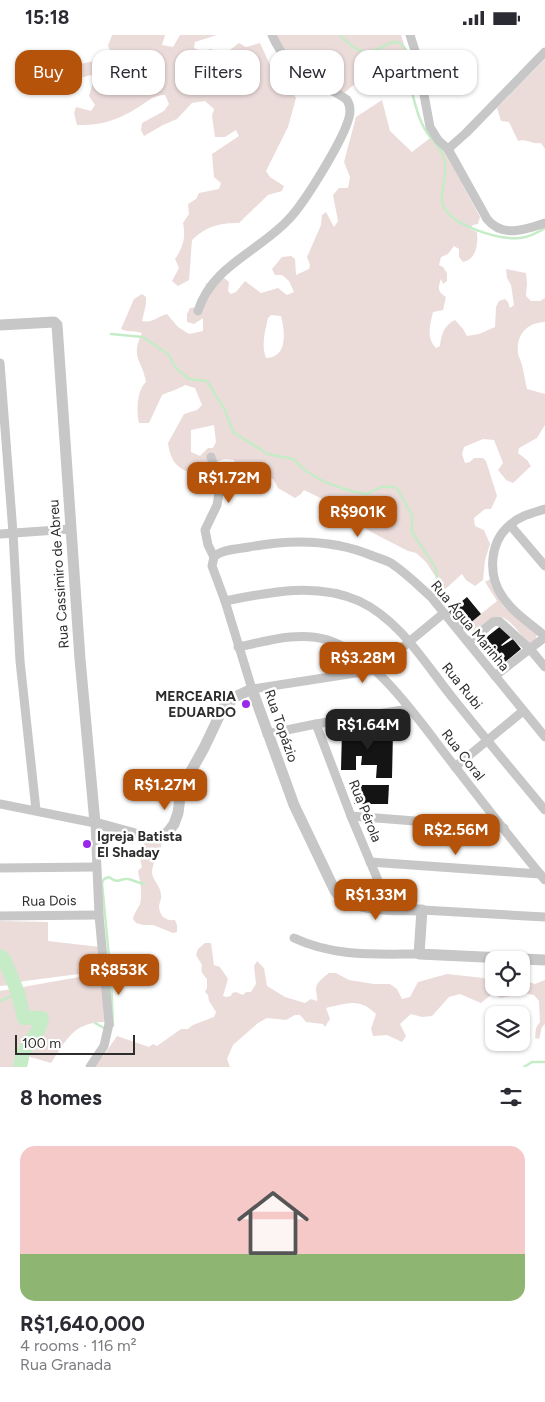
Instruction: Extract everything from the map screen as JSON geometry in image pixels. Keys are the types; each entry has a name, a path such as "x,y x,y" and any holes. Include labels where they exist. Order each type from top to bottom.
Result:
{"street":[{"path":"198,311 201,300 214,281 235,261 277,231 300,206 336,148 349,119 350,111 347,100 302,75 290,64 277,47 272,35"},
{"path":"410,35 417,57 430,127 438,140 448,149 487,219 494,227 505,231 545,223"},
{"path":"448,149 545,52"},
{"name":"Rua Cassimiro de Abreu","path":"0,325 56,323 80,659 95,823"},
{"path":"0,363 13,533 20,661 36,810"},
{"name":"Rua Topázio","path":"211,457 220,487 217,505 205,529 208,545 214,557 212,566 267,734 294,805 335,891 340,897 358,905 390,909"},
{"path":"495,676 545,636 508,604 498,589 495,581 493,554 502,534 510,525 531,513 545,509"},
{"path":"510,525 545,566"},
{"path":"0,534 71,529"},
{"name":"Rua Água Marinha","path":"214,557 220,552 268,543 303,541 352,548 389,562 413,580 444,613 545,737"},
{"name":"Rua Rubi","path":"225,601 275,591 316,590 359,601 381,614 409,642 545,810"},
{"path":"0,804 95,823 150,838 160,837 168,832 174,824 179,808 181,789 204,748 223,708 235,697 252,689 375,670 444,613"},
{"path":"469,642 498,621 530,649 545,667"},
{"name":"Rua Coral","path":"238,647 272,640 308,637 327,640 340,646 375,670 409,709 542,877"},
{"path":"267,734 409,709"},
{"path":"455,767 523,711"},
{"name":"Rua Pérola","path":"316,724 351,816 390,909"},
{"path":"351,816 504,828"},
{"path":"90,1067 104,1045 109,1024 110,971 99,915 95,823"},
{"path":"370,862 542,877"},
{"path":"0,869 96,867"},
{"path":"390,909 545,917"},
{"path":"419,954 422,910"},
{"name":"Rua Dois","path":"0,916 99,915"},
{"path":"294,938 308,945 351,954 419,954 545,960"}],"shaded area":[{"path":"112,35 165,35 162,45 173,47 180,35 217,35 195,42 194,48 199,50 175,50 175,95 260,95 260,50 230,50 239,43 246,47 260,43 270,65 270,95 294,95 296,98 288,127 266,171 270,177 284,186 282,191 268,195 239,223 214,226 203,231 192,240 189,280 178,286 172,281 179,268 175,259 183,242 183,223 189,214 188,204 196,199 199,193 219,189 221,183 214,177 212,154 239,136 236,130 225,137 215,137 212,116 214,109 205,101 192,103 177,119 144,136 141,130 142,123 164,111 169,104 165,95 165,50 110,50 108,46"},
{"path":"276,35 401,35 406,50 354,50 354,85 344,93 344,50 285,50"},
{"path":"545,59 545,149 541,143 524,140 518,141 509,122 501,121 497,108"},
{"path":"92,61 92,76 82,77 82,64"},
{"path":"92,86 92,95 161,95 116,119 101,123 77,125 74,113 76,107 91,111 95,105 89,96"},
{"path":"382,100 390,131 412,152 430,138 445,152 480,217 478,224 473,225 470,229 477,232 477,246 471,258 463,262 459,257 459,249 454,246 448,254 441,257 439,265 447,273 447,281 443,284 441,279 439,287 441,293 446,297 443,310 433,312 430,326 431,340 436,348 440,346 442,334 446,328 455,320 467,336 479,334 495,327 496,307 499,301 505,299 510,308 514,305 506,269 526,273 526,296 531,301 540,301 545,298 545,322 532,325 524,331 518,347 527,389 545,394 545,425 537,438 519,448 518,453 531,466 513,483 506,480 498,470 503,463 494,440 483,439 464,447 462,454 465,463 470,462 474,458 483,458 486,461 497,496 491,509 485,509 474,518 475,526 484,530 490,544 485,560 483,580 475,586 466,580 462,574 441,593 433,584 437,579 426,562 416,553 408,551 375,534 354,522 335,505 304,490 295,498 278,488 273,479 259,473 252,464 238,476 234,460 228,459 220,461 206,475 191,473 180,467 172,458 168,443 184,414 197,410 202,405 195,388 185,385 162,395 149,423 139,423 138,401 141,390 146,382 137,354 142,333 121,329 134,299 142,294 146,297 142,321 152,320 167,314 178,327 189,334 203,331 203,318 194,324 187,322 187,314 190,308 198,307 204,310 203,297 206,283 214,286 223,277 229,282 228,291 231,294 236,292 245,281 261,293 278,288 287,295 294,292 289,281 282,275 275,275 272,269 282,257 291,256 295,259 296,275 309,269 310,265 307,257 321,225 322,215 326,212 334,227 338,221 333,195 339,188 348,188 350,177 344,162 356,117","holes":["271,315 281,316 284,336 278,354 266,358 264,338 268,318","214,425 216,442 213,448 208,448 200,456 191,452 191,430"]},
{"path":"490,579 503,606 537,634 535,642 530,644 511,624 499,616 477,629 468,631 462,629 497,601 485,582"},
{"path":"162,842 153,865 152,873 161,892 159,907 162,916 169,920 175,920 177,925 177,932 173,933 153,925 136,923 133,919 141,900 138,871 142,867 139,855 144,848 144,843"},
{"path":"0,921 48,922 48,941 100,947 102,971 0,986"},
{"path":"205,943 211,943 214,965 220,967 228,979 223,996 226,997 236,992 243,995 246,992 251,992 256,984 254,966 257,961 264,968 267,986 285,997 305,1003 311,999 317,1001 317,984 329,973 336,973 349,980 374,984 390,984 397,989 402,999 410,997 418,982 447,974 484,978 485,996 490,996 481,1003 460,994 449,997 432,1016 422,1017 411,1014 400,1024 406,1036 402,1042 387,1035 373,1036 371,1029 376,1014 364,1005 352,1003 326,1008 330,1019 325,1027 323,1024 306,1022 300,1015 295,1015 286,1020 267,1018 258,1023 233,1045 227,1059 230,1067 94,1067 117,1036 149,1047 153,1044 157,1046 181,1029 188,1029 193,1025 214,1017 216,1012 205,992 207,979 202,973 202,965 196,955 198,949"},
{"path":"102,973 104,1022 85,1025 78,1029 67,1040 51,1063 27,1056 22,1067 0,1067 0,991"},
{"path":"545,980 545,1024 542,1027 539,1039 535,1038 536,1028 540,1022 539,1001 534,995 530,994 530,982 535,984"}],"building":[{"path":"467,597 481,614 463,629 449,612"},
{"path":"502,625 511,637 501,645 513,639 521,649 498,668 479,643"},
{"path":"342,730 393,732 392,778 376,778 377,765 361,765 362,756 356,756 356,770 341,770"},
{"path":"354,785 389,785 388,804 354,804"}],"waterway":[{"path":"340,35 354,48 365,52 370,52 394,42 402,45 406,50 410,61 412,92 419,116 427,133 441,151 444,160 445,175 442,200 448,213 465,225 500,237 523,237 533,235 545,228"},
{"path":"111,334 143,337 168,354 176,368 189,379 207,381 225,410 233,432 268,454 293,459 307,472 327,483 351,491 367,494 381,487 396,487 412,515 412,532 435,567 437,575 436,593 441,601"},
{"path":"113,1026 111,978 102,883 104,879 109,877 115,881 128,879 144,884"},
{"path":"0,956 4,959 18,993 24,1018 42,1018 39,1029 23,1053 20,1067"},
{"path":"0,1001 18,993"},
{"path":"95,1023 104,1028"},
{"path":"524,1067 532,1062 545,1062"}],"place":[{"name":"MERCEARIA EDUARDO","path":"246,704"},
{"name":"Igreja Batista El Shaday","path":"87,844"}]}
